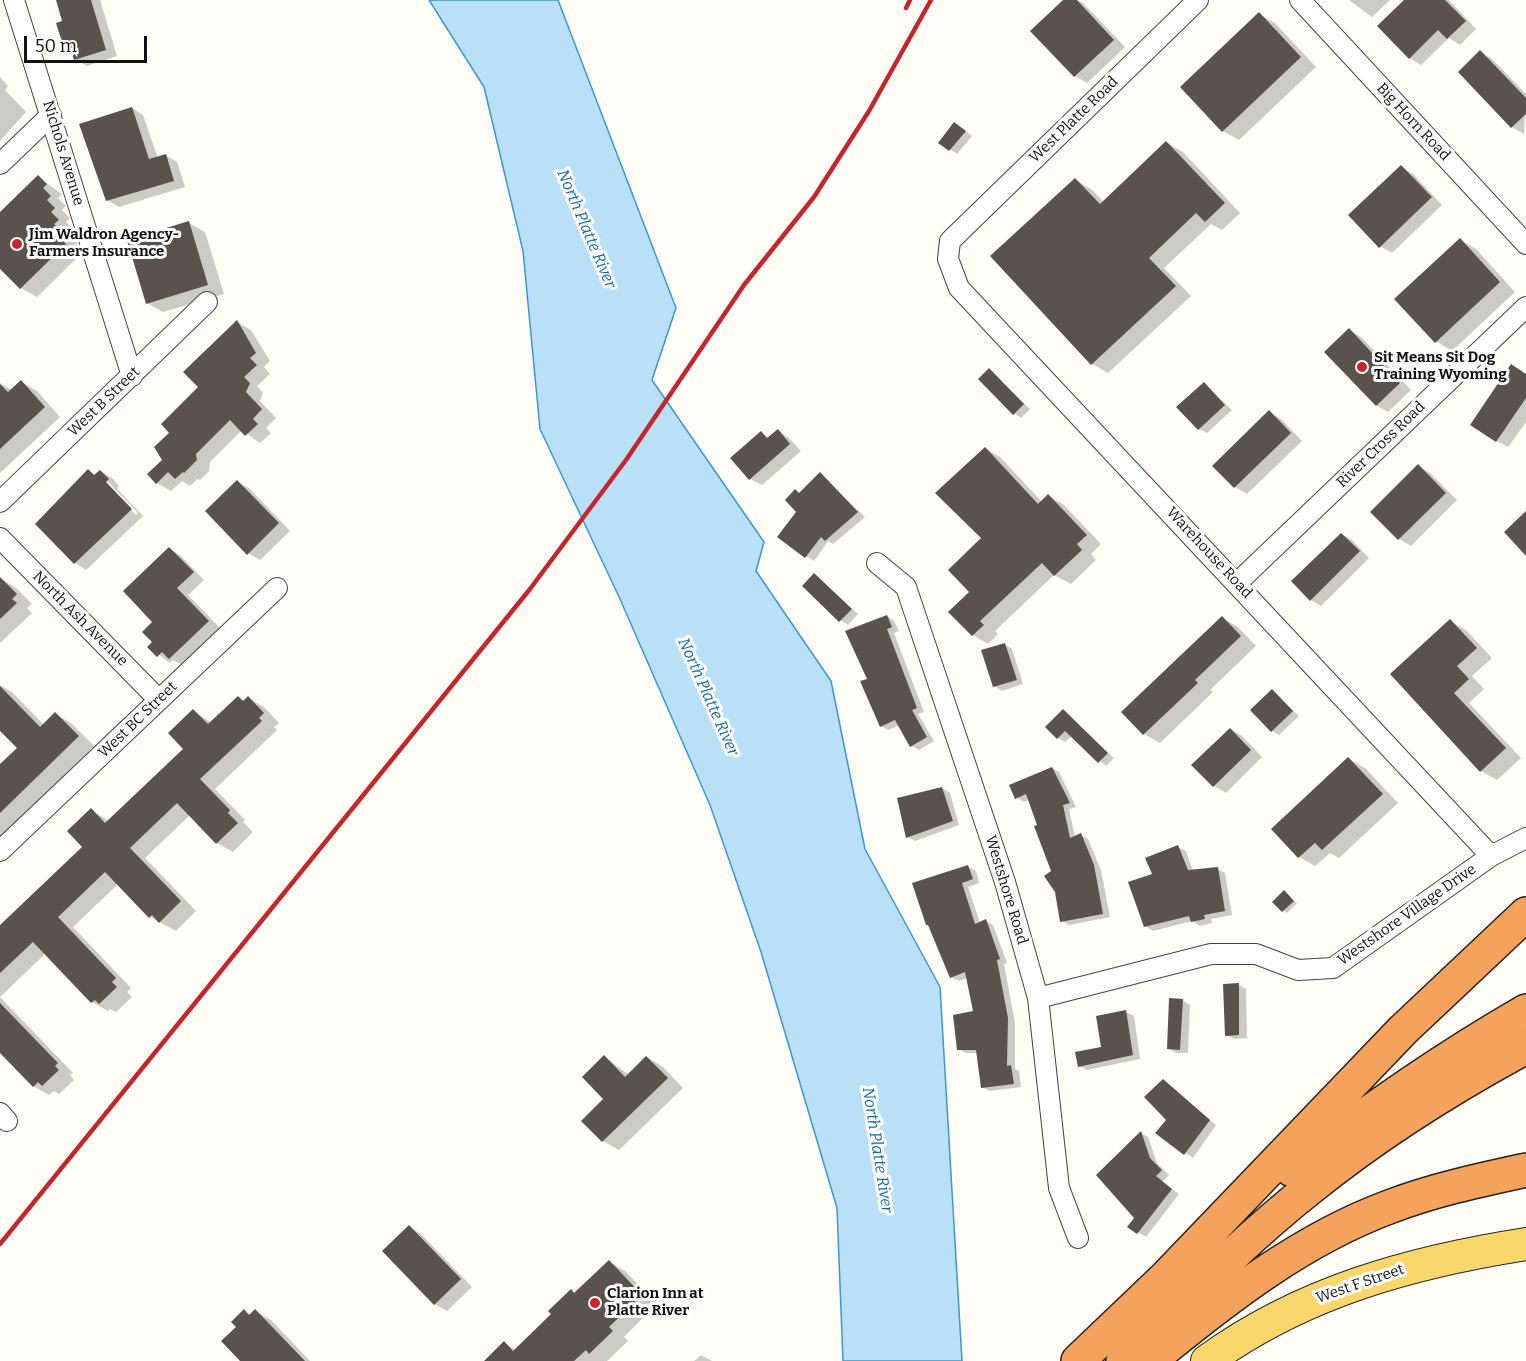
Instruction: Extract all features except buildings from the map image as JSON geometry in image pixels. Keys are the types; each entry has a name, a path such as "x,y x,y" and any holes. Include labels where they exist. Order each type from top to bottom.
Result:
{"highway":[{"path":"1078,1361 1166,1276 1403,1030 1526,914"},
{"path":"1166,1276 1288,1173 1374,1106 1452,1054 1526,1011"},
{"path":"1124,1361 1239,1249 1308,1189 1408,1116 1526,1047"},
{"path":"1150,1361 1245,1286 1289,1257 1350,1223 1448,1187 1526,1170"}],"main road":[{"name":"West F Street","path":"1207,1361 1276,1317 1328,1293 1423,1263 1526,1244"}],"street":[{"name":"Nichols Avenue","path":"14,0 132,375"},
{"name":"West Platte Road","path":"950,241 1198,0"},
{"name":"Big Horn Road","path":"1300,0 1526,244"},
{"path":"0,164 51,115"},
{"name":"Warehouse Road","path":"950,241 948,259 959,288 1491,856"},
{"name":"West B Street","path":"0,502 207,302"},
{"name":"River Cross Road","path":"1237,583 1526,307"},
{"name":"North Ash Avenue","path":"0,538 159,700"},
{"name":"Westshore Road","path":"877,563 906,587 1005,882 1038,998 1059,1188 1078,1238"},
{"name":"West BC Street","path":"0,851 277,588"},
{"name":"Westshore Village Drive","path":"1038,998 1211,954 1256,954 1298,970 1333,968 1491,856 1526,838"}],"water":[{"name":"North Platte River","path":"429,0 558,0 676,308 652,380 764,542 756,571 831,681 865,849 940,987 962,1361 843,1361 837,1208 761,952 710,805 620,599 540,429 523,251 484,87"}],"railway":[{"path":"906,8 910,0"},
{"path":"0,1244 530,589 626,460 744,285 814,197 869,111 931,0"}],"place":[{"name":"Jim Waldron Agency- Farmers Insurance","path":"17,244"},
{"name":"Sit Means Sit Dog Training Wyoming","path":"1362,367"},
{"name":"Clarion Inn at Platte River","path":"595,1303"}]}
